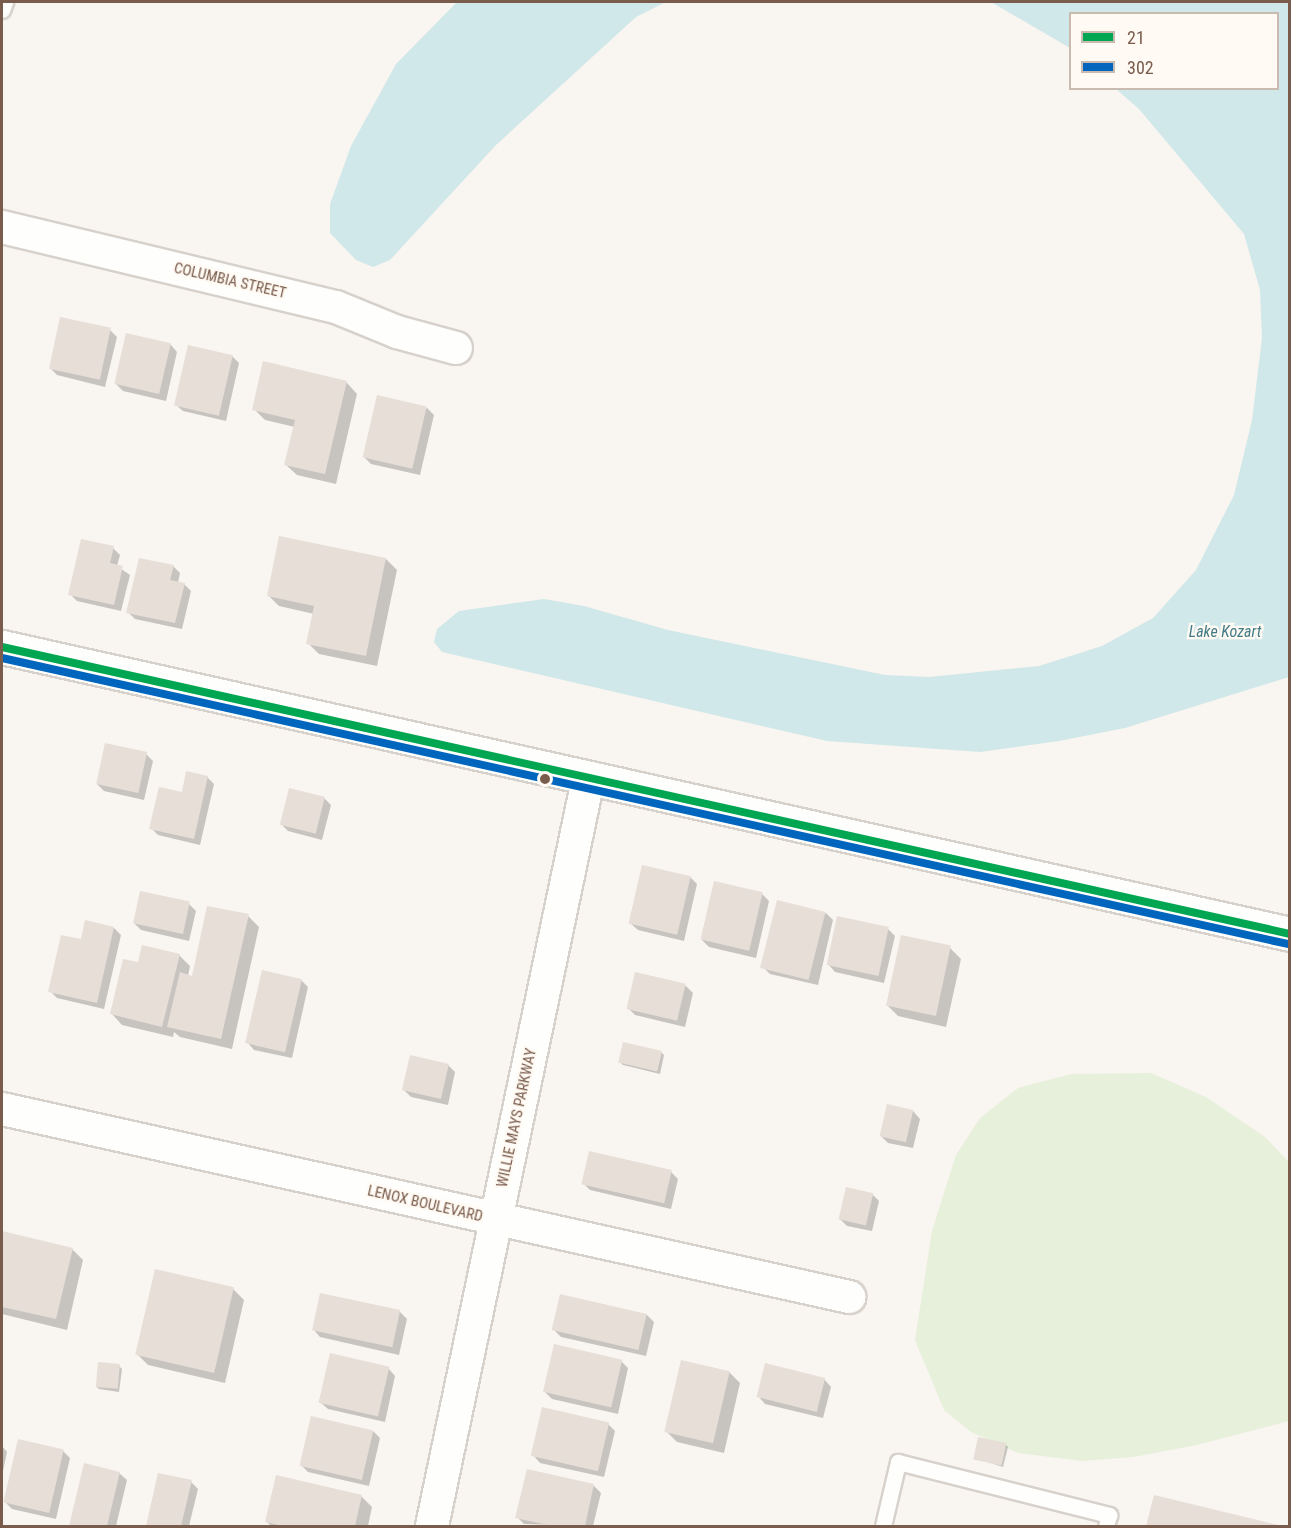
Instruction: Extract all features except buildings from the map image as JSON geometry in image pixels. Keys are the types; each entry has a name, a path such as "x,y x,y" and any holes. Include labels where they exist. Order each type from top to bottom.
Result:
{"street":[{"name":"COLUMBIA STREET","path":"2,227 336,307 397,332 456,348"},
{"path":"2,647 588,780 1290,934"},
{"name":"WILLIE MAYS PARKWAY","path":"432,1527 588,780"},
{"name":"LENOX BOULEVARD","path":"2,1109 849,1297"}],"lane":[{"path":"2,10 5,2"},
{"path":"883,1527 898,1462 1109,1515 1106,1527"}],"green space":[{"path":"1151,1073 1206,1097 1265,1137 1289,1162 1289,1421 1197,1445 1133,1457 1082,1461 1018,1453 971,1432 944,1410 915,1340 932,1231 956,1155 980,1118 1018,1088 1071,1074"}],"water":[{"path":"457,2 666,2 636,17 496,145 390,260 373,267 356,260 330,233 330,204 351,146 396,64"},
{"name":"Lake Kozart","path":"991,2 1289,2 1289,677 1125,728 1059,741 980,752 827,741 442,652 434,642 437,629 459,611 544,599 584,606 668,630 885,675 929,677 1039,666 1102,646 1153,618 1196,570 1234,495 1252,420 1262,338 1260,290 1244,234 1139,109 1117,90 1279,90 1279,12 1069,12 1069,47"}],"transit line":[{"name":"21","path":"2,647 1290,934"},
{"name":"302","path":"2,658 1288,944"}]}
